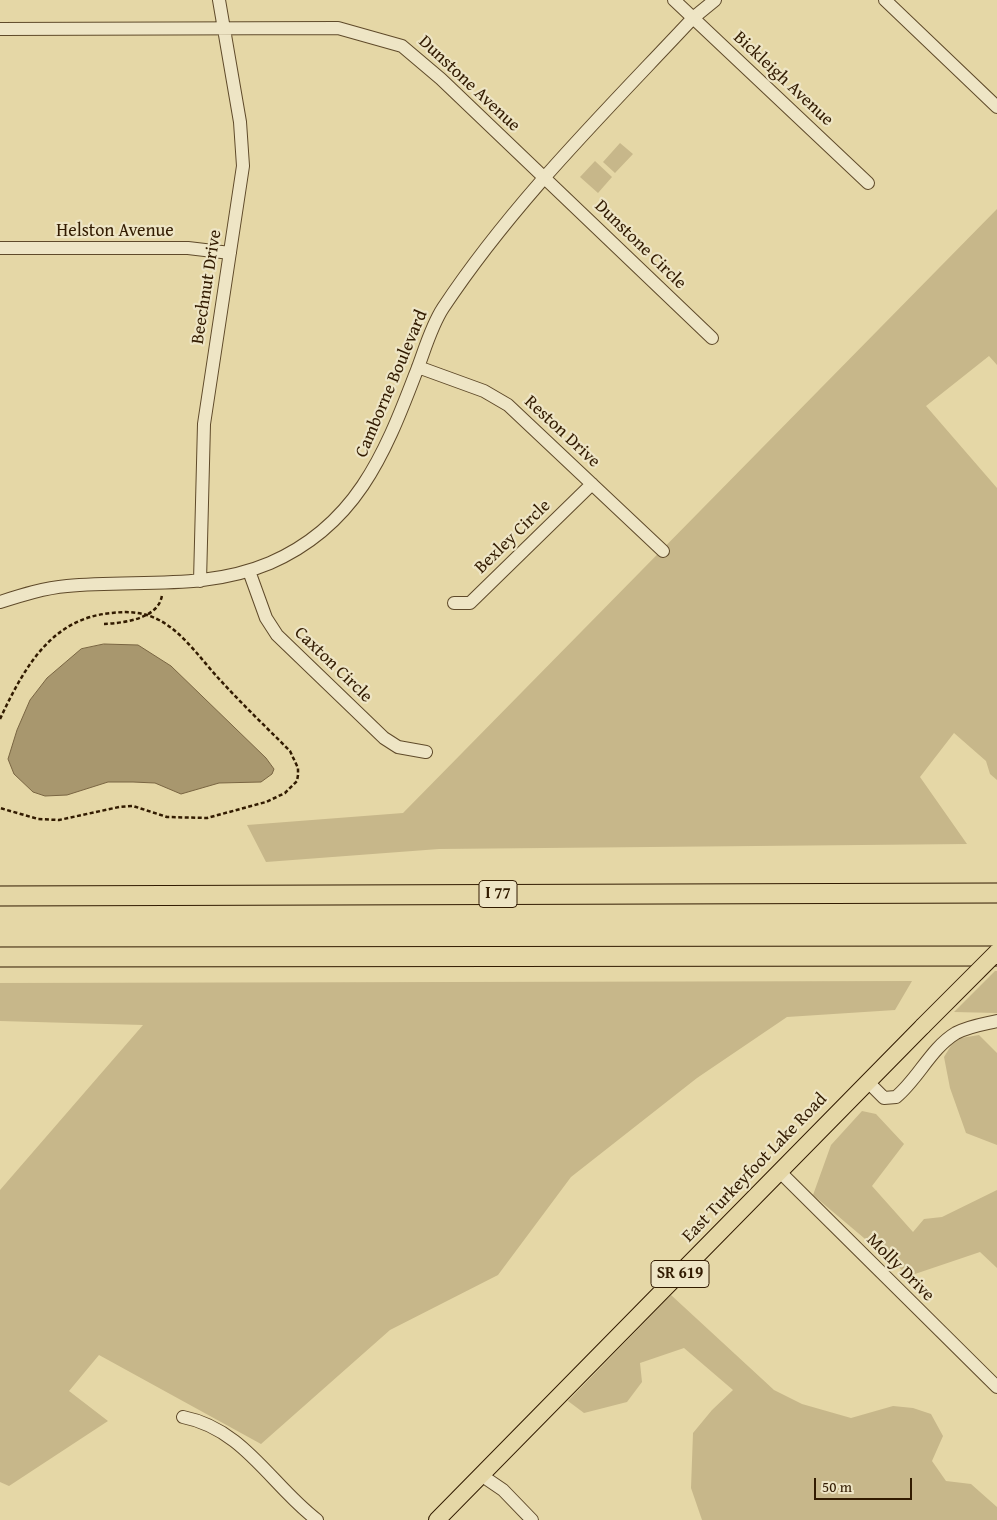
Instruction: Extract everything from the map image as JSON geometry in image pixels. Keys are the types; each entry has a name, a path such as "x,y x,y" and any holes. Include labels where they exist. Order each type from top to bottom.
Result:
{"highway":[{"name":"I 77","path":"0,896 997,893"},
{"path":"0,957 997,954"}],"main road":[{"name":"East Turkeyfoot Lake Road","path":"436,1520 923,1026 997,954"}],"street":[{"name":"Beechnut Drive","path":"200,581 204,424 242,178 243,159 240,122 219,0"},
{"name":"Bickleigh Avenue","path":"674,0 868,182"},
{"name":"Camborne Boulevard","path":"693,18 702,0"},
{"name":"Camborne Boulevard","path":"0,602 64,586 160,584 200,581 248,571 293,551 336,518 354,499 382,456 443,308 497,235 544,178 693,18 715,0"},
{"path":"885,0 997,107"},
{"name":"Dunstone Avenue","path":"0,30 338,28 402,46 441,79 544,178"},
{"name":"Dunstone Circle","path":"544,178 712,338"},
{"name":"Helston Avenue","path":"0,248 188,248 230,253"},
{"name":"Reston Drive","path":"418,367 484,391 508,405 663,551"},
{"name":"Bexley Circle","path":"454,603 470,603 592,484"},
{"name":"Caxton Circle","path":"248,571 266,618 277,634 384,738 398,746 426,752"},
{"path":"868,1082 884,1098 896,1098 951,1037 964,1030 997,1021"},
{"name":"Molly Drive","path":"780,1172 997,1387"},
{"path":"183,1417 202,1421 223,1431 248,1451 302,1508 317,1520"},
{"path":"481,1475 503,1490 532,1520"}],"path":[{"path":"104,624 131,621 159,605 162,596 160,584"},
{"path":"0,718 39,652 55,635 72,622 102,613 131,612 144,614 160,620 170,628 290,751 298,768 296,781 292,787 266,802 207,818 167,817 133,806 119,807 84,816 52,820 21,816 0,808"}],"shaded area":[{"path":"620,143 633,154 615,173 603,162"},
{"path":"595,161 612,177 598,193 580,177"},
{"path":"997,209 997,365 989,356 926,406 997,488 997,780 990,774 986,761 954,733 920,777 967,844 439,849 266,862 247,825 403,813"},
{"path":"104,644 138,645 171,666 266,758 274,769 272,774 261,782 219,783 181,794 155,783 133,782 108,782 67,795 45,796 33,792 14,774 8,759 17,730 30,700 47,678 81,649"},
{"path":"997,971 997,1013 954,1012"},
{"path":"912,981 895,1010 787,1017 697,1078 571,1177 498,1275 390,1330 261,1444 99,1355 69,1391 108,1421 9,1486 0,1482 0,1190 143,1025 0,1021 0,983"},
{"path":"979,1035 997,1053 997,1145 966,1133 950,1088 944,1057 955,1039"},
{"path":"862,1111 876,1114 904,1144 872,1186 913,1232 924,1219 942,1217 997,1190 997,1268 980,1252 909,1276 813,1195 831,1145"},
{"path":"671,1295 774,1390 802,1404 851,1418 893,1406 913,1408 931,1414 943,1436 932,1461 946,1481 971,1484 997,1507 997,1520 702,1520 691,1488 693,1433 712,1410 733,1390 684,1348 640,1363 642,1382 627,1402 584,1413 568,1401"}]}
